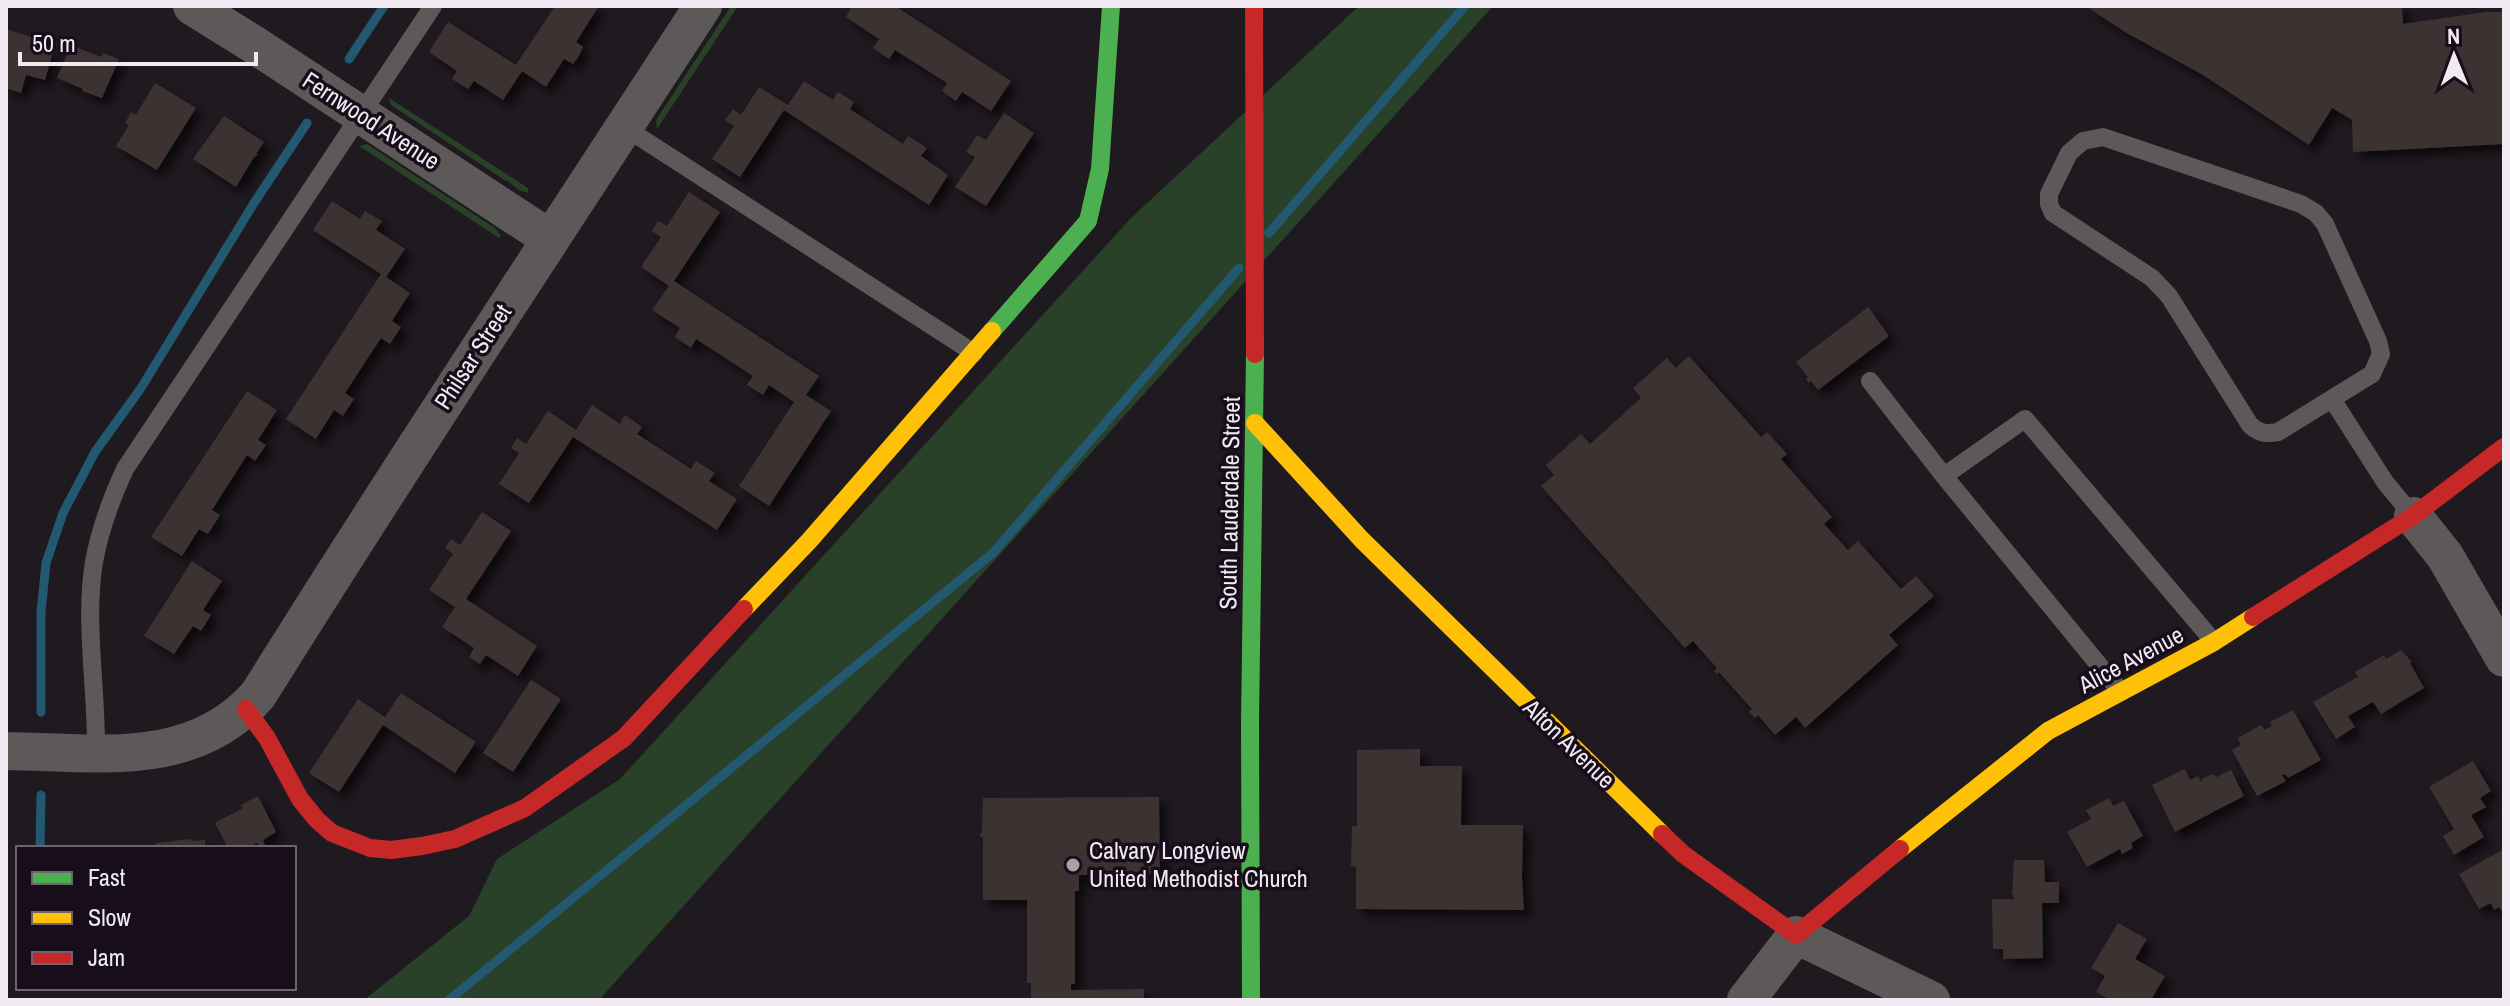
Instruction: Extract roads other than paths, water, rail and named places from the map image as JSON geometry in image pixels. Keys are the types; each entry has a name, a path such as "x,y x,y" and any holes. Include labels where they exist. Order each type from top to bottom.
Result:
{"street":[{"name":"Fernwood Avenue","path":"192,6 549,238"},
{"name":"Philsar Street","path":"6,751 141,752 184,745 208,735 246,709 258,695 549,238 703,6"},
{"path":"246,709 267,738 300,799 317,820 332,833 351,842 391,850 455,839 525,808 624,738 809,541 1088,221 1100,169 1111,6"},
{"name":"South Lauderdale Street","path":"1251,1000 1250,723 1256,300 1254,6"},
{"name":"Alton Avenue","path":"1255,423 1362,540 1683,854 1796,935 1931,1000"},
{"name":"Alice Avenue","path":"1796,935 2048,731 2214,642 2413,516 2504,447"},
{"path":"2413,516 2445,556 2504,658"},
{"path":"1746,1000 1796,935"}],"lane":[{"path":"96,752 91,619 93,566 109,503 125,469 433,6"},
{"path":"624,127 974,353"},
{"path":"2103,137 2291,200 2316,213 2325,224 2381,354 2372,374 2332,399 2278,432 2266,434 2250,425 2169,296 2152,278 2053,213 2049,194 2069,153 2083,141 2103,137"},
{"path":"1870,381 2121,692"},
{"path":"2332,399 2385,482 2413,516"},
{"path":"1944,476 2025,419 2214,642"}],"waterway":[{"path":"349,59 384,6"},
{"path":"1269,233 1465,6"},
{"path":"41,712 41,612 46,563 63,513 95,452 141,388 254,203 307,123"},
{"path":"449,1000 994,552 1239,268"},
{"path":"40,846 41,795"}],"place":[{"name":"Calvary Longview United Methodist Church","path":"1073,865"}]}
